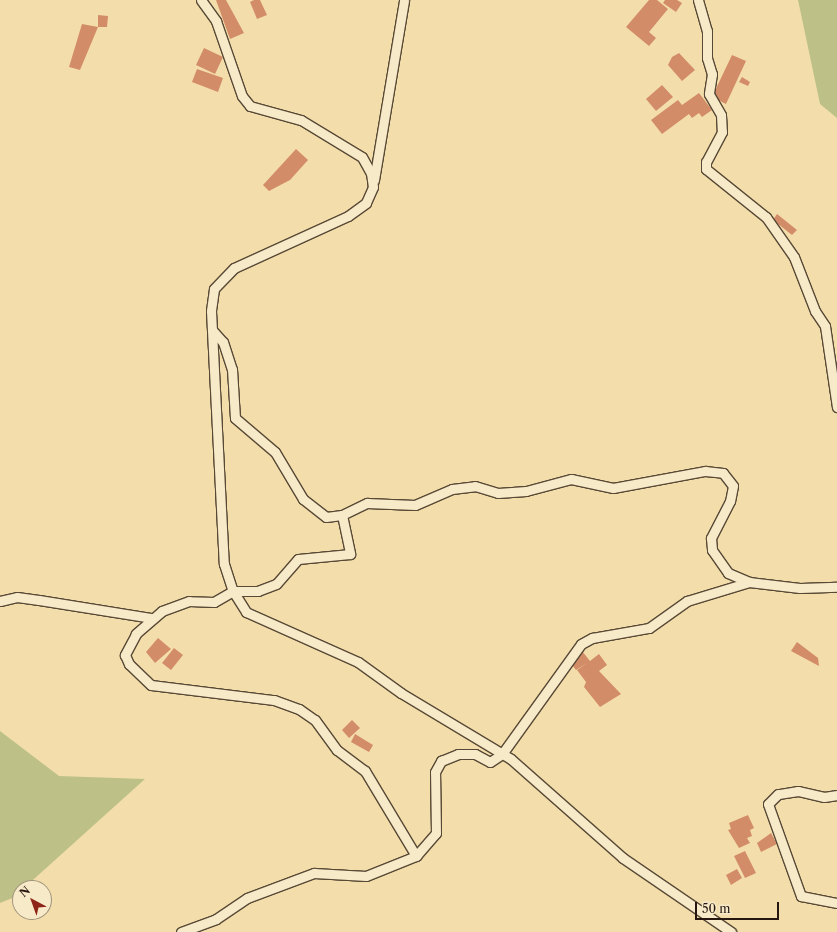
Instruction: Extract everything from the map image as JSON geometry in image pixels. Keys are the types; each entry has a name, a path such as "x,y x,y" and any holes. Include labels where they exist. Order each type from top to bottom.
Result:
{"street":[{"path":"202,0 216,21 242,96 250,106 301,120 362,157 371,173 373,187"},
{"path":"404,0 373,187 366,203 348,216 249,260 221,277 211,300 224,564 233,591 246,612 258,619 317,640 358,662 401,692 502,754 623,858 731,932"},
{"path":"698,0 708,31 707,58 712,74 709,94 721,115 722,132 706,162 706,169 766,217 794,257 815,311 825,326 837,407"},
{"path":"213,331 223,342 232,369 235,418 275,452 303,499 316,513 326,517 342,515 367,503 415,505 452,489 475,486 498,493 526,491 571,479 614,488 705,471 723,473 733,486 730,501 711,538 712,550 728,573 749,582 800,588 837,587"},
{"path":"342,515 350,554 298,559 276,584 258,591 233,591 214,602 189,601 151,618 127,648 129,664 151,685 274,700 299,709 315,720 337,750 365,771 416,856"},
{"path":"181,932 216,919 247,898 314,873 366,876 416,856 436,833 435,772 441,762 458,754 474,754 490,762 502,754 581,644 592,638 649,628 687,601 749,582"},
{"path":"0,601 32,599 151,618"},
{"path":"837,795 824,797 798,791 778,794 768,804 801,896 837,903"}],"green space":[{"path":"798,0 837,0 837,118 820,104"},
{"path":"0,731 59,776 145,779 33,880 12,880 12,898 0,903"}],"building":[{"path":"216,0 226,0 244,33 230,39"},
{"path":"260,0 267,15 257,19 250,2"},
{"path":"649,0 657,0 668,9 649,32 656,38 649,46 626,27"},
{"path":"665,0 677,0 682,3 676,12 663,3"},
{"path":"98,15 108,16 107,27 98,27"},
{"path":"82,24 98,27 80,70 69,67"},
{"path":"204,48 223,57 215,74 196,65"},
{"path":"679,53 695,70 682,81 668,65 672,57"},
{"path":"732,55 746,61 726,104 712,97"},
{"path":"197,69 223,78 218,92 192,82"},
{"path":"742,77 750,82 748,86 739,82"},
{"path":"662,85 673,97 656,111 646,99"},
{"path":"699,93 712,110 702,117 699,113 692,118 689,114 662,134 651,120 678,100 682,105"},
{"path":"296,149 308,160 290,180 269,191 263,185"},
{"path":"777,214 797,230 792,235 773,220"},
{"path":"158,638 171,649 155,663 146,652"},
{"path":"797,642 818,658 819,666 791,651"},
{"path":"174,648 183,655 171,670 162,663"},
{"path":"582,651 590,661 599,654 607,665 599,671 621,694 600,707 584,687 586,682 577,670 587,663 576,670 569,661"},
{"path":"352,720 360,728 349,738 342,730"},
{"path":"355,734 373,745 369,752 351,742"},
{"path":"748,815 754,828 750,830 752,836 747,838 750,843 739,848 728,830 731,829 729,823"},
{"path":"771,833 777,844 761,852 757,843"},
{"path":"745,851 756,873 745,878 734,856"},
{"path":"737,869 742,878 731,885 726,875"}]}
